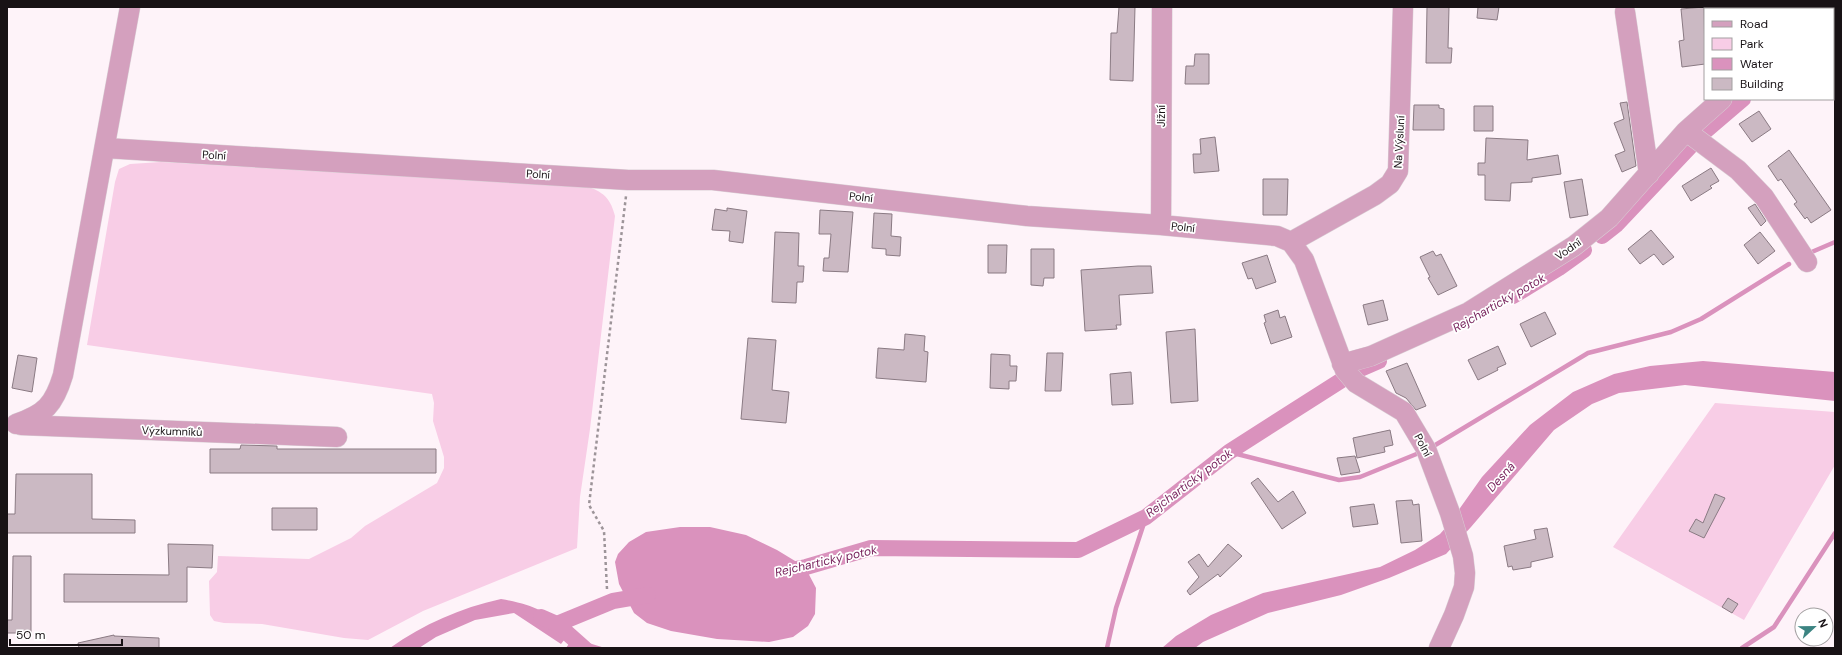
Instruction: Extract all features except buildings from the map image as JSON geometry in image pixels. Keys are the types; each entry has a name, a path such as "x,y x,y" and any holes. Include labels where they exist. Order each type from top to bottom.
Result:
{"street":[{"path":"11,424 34,418 44,412 53,400 59,388 105,148 130,7"},
{"name":"Jižní","path":"1161,225 1162,7"},
{"name":"Na Výsluní","path":"1292,242 1375,195 1390,184 1398,171 1403,7"},
{"path":"1625,12 1649,174"},
{"name":"Vodní","path":"1348,372 1371,356 1469,312 1574,246 1609,218 1649,174 1693,137 1721,100"},
{"path":"1693,137 1738,170 1764,198 1807,262"},
{"name":"Polní","path":"105,148 628,180 713,180 1027,216 1161,225 1277,236 1292,242"},
{"path":"1292,242 1304,260 1348,372"},
{"name":"Polní","path":"1348,372 1404,412 1426,449 1450,513 1463,556 1465,572 1464,587 1454,615 1439,648"},
{"name":"Výzkumníků","path":"11,424 337,437"}],"path":[{"path":"607,589 604,530 589,506 628,180"}],"green space":[{"path":"161,162 589,187 603,195 612,206 615,216 590,429 580,497 577,548 423,611 368,640 344,638 262,624 224,623 214,621 210,615 209,581 217,572 218,556 309,559 351,538 365,526 437,483 444,468 444,457 433,421 434,403 432,394 87,345 115,182 119,169 130,164"},
{"path":"1715,403 1835,412 1835,465 1744,620 1613,547"}],"water":[{"name":"Desná","path":"1703,361 1835,372 1835,401 1685,385 1619,393 1592,404 1554,430 1446,554 1389,578 1341,595 1268,613 1203,642 1195,648 1162,648 1176,636 1211,615 1263,593 1380,567 1415,550 1440,534 1482,477 1530,425 1573,392 1614,374 1650,366"},
{"path":"680,527 710,527 746,535 777,550 805,567 816,588 815,614 808,626 793,637 769,642 717,639 671,631 647,623 634,613 619,584 615,562 618,554 629,542 646,532"},
{"path":"501,599 531,606 554,618 572,630 561,644 514,613 475,620 436,637 419,648 390,648 429,624 471,607"},
{"path":"575,635 592,644 605,648 566,648"}],"waterway":[{"name":"Rejchartický potok","path":"1602,236 1616,225 1702,134 1742,100"},
{"path":"1807,254 1835,242"},
{"name":"Rejchartický potok","path":"1513,296 1559,268 1584,250"},
{"path":"1432,447 1588,353 1671,332 1701,319 1789,264"},
{"name":"Rejchartický potok","path":"785,571 806,567 871,548 1078,550 1146,517 1229,452 1356,371 1379,361"},
{"path":"1229,452 1339,480 1360,477 1419,453"},
{"path":"1107,648 1116,608 1146,517"},
{"path":"1742,648 1774,627 1835,533"},
{"name":"Rejchartický potok","path":"541,617 557,624 613,601 648,595"},
{"path":"557,624 584,648"}]}
